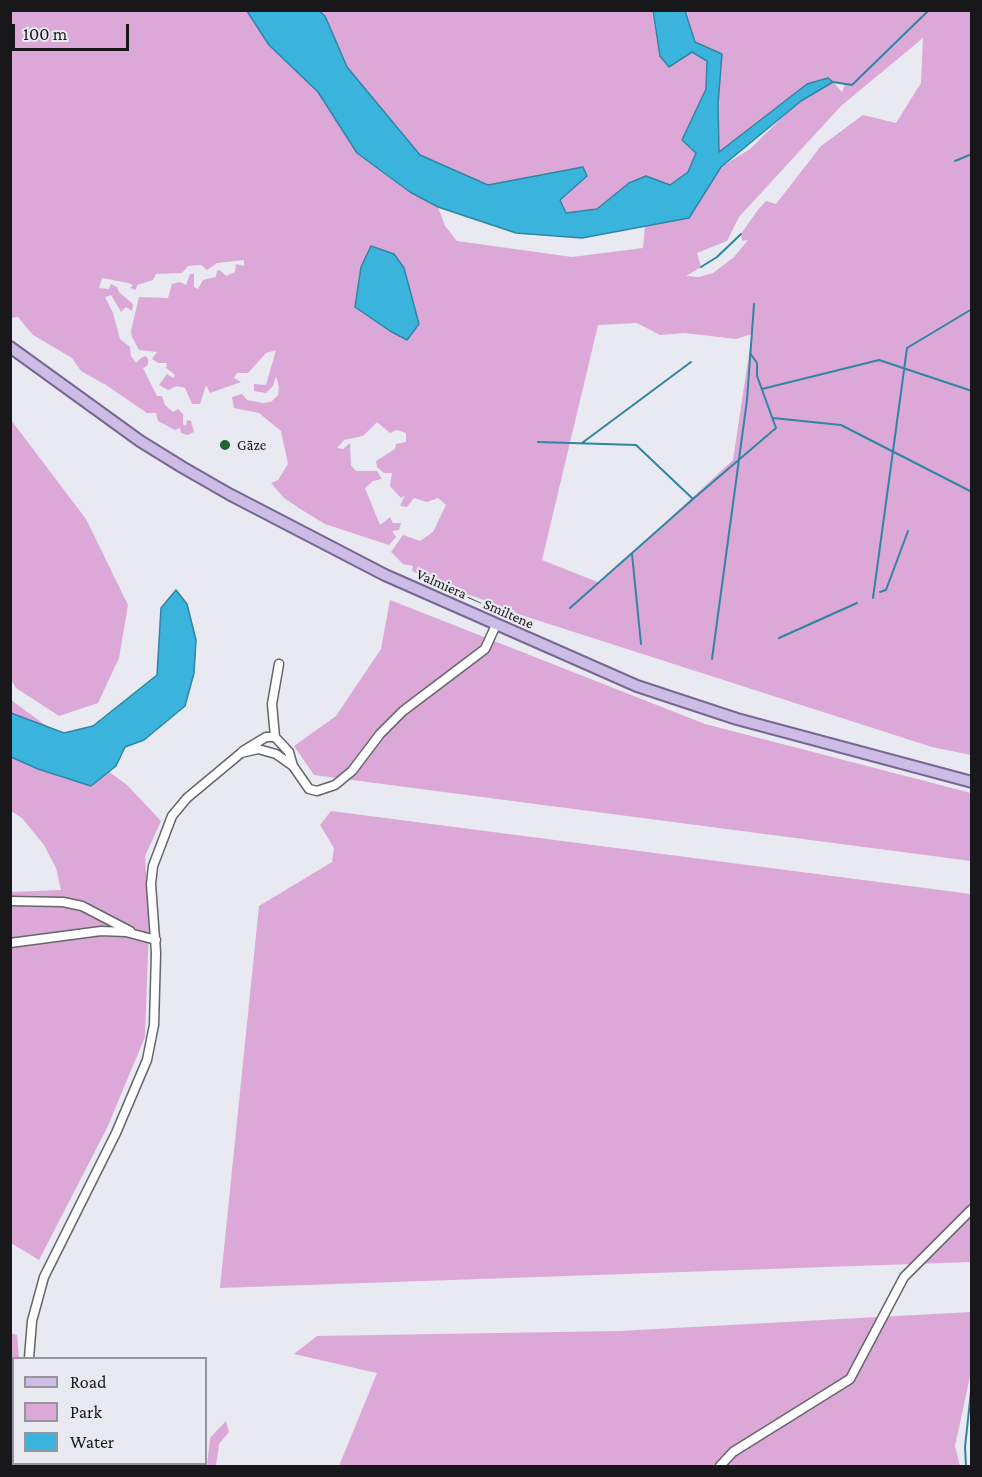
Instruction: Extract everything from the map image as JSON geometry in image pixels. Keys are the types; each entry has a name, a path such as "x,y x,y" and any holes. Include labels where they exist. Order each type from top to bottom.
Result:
{"main road":[{"name":"Valmiera — Smiltene","path":"10,347 140,441 228,494 385,576 637,686 737,719 972,782"}],"street":[{"path":"279,664 272,704 275,737 289,752 293,766 309,789 317,791 335,785 352,771 380,734 403,711 485,649 496,625"},
{"path":"29,1357 32,1321 41,1284 116,1133 147,1060 154,1025 156,940 151,884 153,866 165,831 172,816 187,798 241,753 266,737 275,737"},
{"path":"241,753 258,749 276,754 293,766"},
{"path":"13,898 81,906 139,935 156,940"},
{"path":"10,943 101,931 139,935"},
{"path":"720,1467 733,1452 850,1379 904,1277 972,1209"}],"green space":[{"path":"10,11 247,11 269,45 318,92 357,153 410,192 438,207 445,226 457,241 572,257 643,248 645,226 689,218 721,167 750,149 799,101 833,82 828,78 775,108 719,153 718,104 722,54 695,42 685,11 971,11 971,755 932,747 518,614 476,597 465,594 454,598 441,584 412,571 413,566 403,564 391,552 403,535 420,541 433,532 446,505 438,498 427,502 414,498 407,507 400,506 405,495 401,498 390,486 392,473 384,473 377,467 376,461 395,449 396,444 406,442 406,433 397,430 390,433 377,422 363,436 344,440 337,448 343,449 350,443 351,465 356,471 377,471 382,479 373,481 365,488 380,525 390,517 393,523 401,523 399,530 392,531 396,537 389,545 325,524 284,498 271,483 278,480 288,464 281,431 259,413 234,408 232,397 242,394 247,400 263,403 271,402 278,395 279,387 276,376 273,386 266,393 254,391 254,384 266,385 276,350 266,353 248,373 237,373 234,378 241,382 210,393 206,385 200,404 192,404 185,388 177,386 168,390 159,385 167,374 173,378 175,375 166,368 167,363 158,363 152,359 157,352 139,350 132,337 131,331 139,297 168,298 172,284 180,282 186,285 190,274 194,274 194,287 198,289 203,280 216,277 217,271 220,270 226,276 235,272 236,264 244,266 244,260 217,263 207,270 201,265 188,266 182,273 156,274 153,280 137,285 136,290 130,288 133,285 128,283 102,278 99,288 109,289 111,284 117,287 119,292 133,304 132,311 126,307 121,312 111,295 105,297 113,313 120,339 130,347 131,356 136,363 146,356 148,359 148,365 143,368 157,396 162,396 165,405 173,412 178,409 183,414 183,424 186,426 187,420 191,421 194,432 187,435 181,433 180,428 175,430 158,421 156,413 147,413 81,371 72,358 33,335 18,317 11,318","holes":["923,38 921,83 896,123 863,115 821,146 776,204 766,201 741,234 742,241 748,240 734,257 713,273 699,277 686,276 701,267 697,253 727,241 739,217 841,106","833,82 845,84 842,92","637,323 660,335 684,333 736,339 752,334 733,460 600,583 542,560 598,325"]},
{"path":"319,11 652,11 660,56 670,67 692,52 708,61 706,89 682,140 696,152 688,172 670,185 629,183 597,209 566,213 559,200 587,176 583,167 488,185 419,155 347,67 325,16"},
{"path":"11,420 86,519 128,605 119,658 98,703 59,716 16,688 11,680"},
{"path":"390,600 705,724 971,793 971,861 314,775 294,746 336,716 381,649"},
{"path":"11,700 127,785 161,821 145,856 149,926 145,1037 107,1128 39,1260 11,1243 11,892 61,890 56,868 44,845 22,818 11,811"},
{"path":"331,811 971,894 971,1262 220,1288 259,906 332,862 334,848 320,825"},
{"path":"971,1312 971,1372 955,1446 960,1466 339,1466 377,1373 294,1354 317,1336 619,1331"},
{"path":"11,1333 17,1335 19,1357 12,1357 11,1427"},
{"path":"226,1421 229,1432 219,1444 216,1466 207,1466 210,1438"}],"water":[{"path":"247,11 319,11 325,16 347,67 420,155 488,185 583,167 587,176 560,200 566,213 597,209 629,183 646,176 670,185 688,172 696,153 682,140 706,89 707,61 692,52 669,67 660,56 653,11 685,11 695,42 722,54 718,104 719,152 807,84 828,78 833,82 801,101 721,167 689,218 582,238 516,233 438,207 410,192 357,153 318,92 269,45"},
{"path":"371,246 394,254 404,268 419,324 407,340 355,307 361,267"},
{"path":"176,590 187,604 196,640 194,673 185,706 144,740 125,747 116,766 91,786 38,769 11,757 11,713 64,733 93,726 157,675 161,608"}],"waterway":[{"path":"833,82 852,85 929,10"},
{"path":"955,161 972,154"},
{"path":"701,267 717,257 741,234"},
{"path":"712,659 747,400 754,304"},
{"path":"873,598 907,348 972,309"},
{"path":"538,442 636,445 693,499 776,428 757,376 757,363 750,353"},
{"path":"762,389 879,360 972,391"},
{"path":"582,443 691,362"},
{"path":"773,418 841,425 972,492"},
{"path":"570,608 693,499"},
{"path":"880,592 886,590 908,531"},
{"path":"632,554 641,644"},
{"path":"779,638 857,603"},
{"path":"966,1466 965,1447 972,1382"}],"place":[{"name":"Gāze","path":"225,445"}]}
